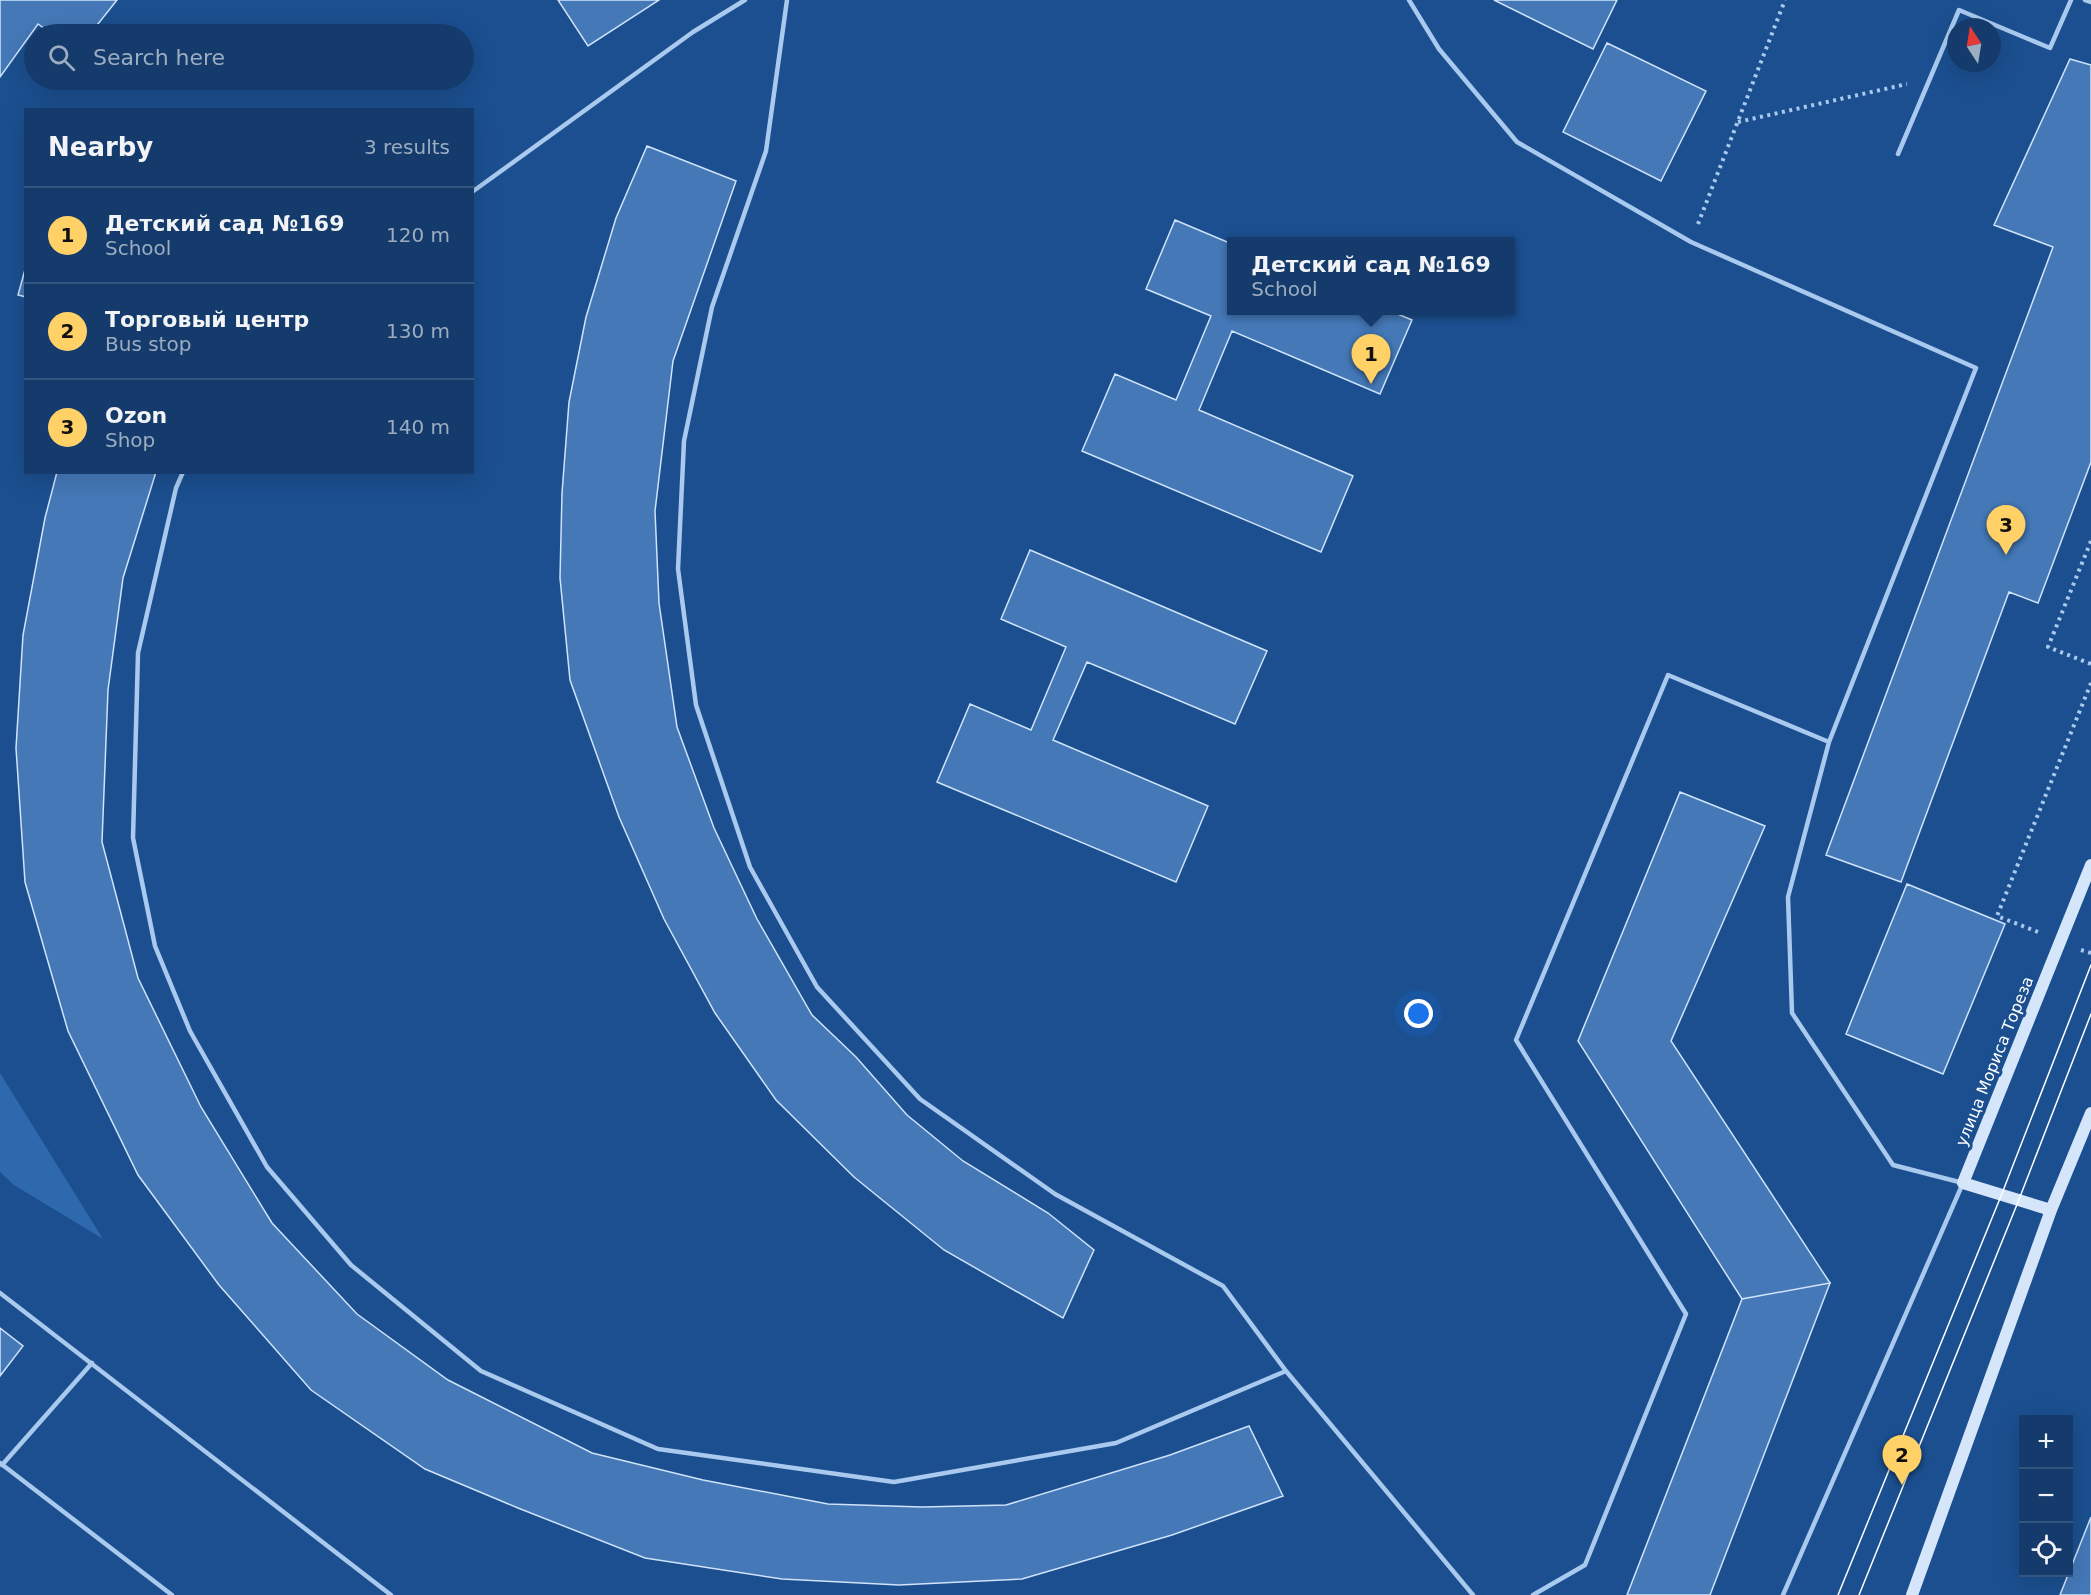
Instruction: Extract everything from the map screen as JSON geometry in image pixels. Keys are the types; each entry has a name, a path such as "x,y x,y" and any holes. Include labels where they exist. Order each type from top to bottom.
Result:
{"street":[{"name":"улица Мориса Тореза","path":"1963,1184 2091,865"},
{"path":"1912,1595 2051,1210 2091,1113"},
{"path":"1963,1184 2051,1210"}],"lane":[{"path":"474,191 693,32 745,0"},
{"path":"787,0 766,151 712,307 684,441 678,569 696,705 750,867 817,987 920,1099 1055,1194 1223,1286 1286,1371 1473,1595"},
{"path":"1409,0 1439,49 1517,142 1691,242 1976,369 1829,742 1788,897 1792,1013 1893,1165 1963,1184 1782,1595"},
{"path":"1898,154 1959,10 2050,48 2071,0"},
{"path":"2085,0 2091,2"},
{"path":"182,474 176,488 138,653 132,838 155,946 190,1031 267,1167 351,1265 481,1371 658,1449 894,1482 1116,1443 1286,1371"},
{"path":"1533,1595 1585,1565 1686,1314 1516,1040 1668,675 1829,742"},
{"path":"0,1293 391,1595"},
{"path":"92,1363 1,1464 172,1595"}],"path":[{"path":"1691,242 1785,0"},
{"path":"1737,122 1930,78"},
{"path":"2091,541 2048,647 2091,664"},
{"path":"2091,682 1997,916 2091,954"}],"shaded area":[{"path":"0,1073 103,1239 14,1185 0,1172"}],"building":[{"path":"0,0 117,0 98,24 24,24 24,44 0,77"},
{"path":"558,0 659,0 588,46"},
{"path":"1494,0 1617,0 1593,49"},
{"path":"1607,43 1706,91 1661,181 1563,132"},
{"path":"2070,59 2091,65 2091,462 2038,603 2009,592 1901,882 1826,855 2053,247 1994,225"},
{"path":"647,146 736,181 673,361 655,511 659,603 677,727 714,828 757,919 812,1015 856,1057 907,1115 963,1161 1048,1213 1094,1250 1063,1318 944,1250 854,1177 776,1100 715,1013 664,919 619,817 570,680 560,578 562,493 569,402 586,317 616,218"},
{"path":"1175,220 1227,242 1227,315 1400,315 1412,320 1380,394 1232,331 1199,410 1353,476 1321,552 1082,451 1115,374 1176,400 1211,316 1146,289"},
{"path":"24,273 24,296 18,295"},
{"path":"56,474 155,474 123,578 108,690 102,842 138,978 201,1107 272,1223 357,1314 448,1380 592,1453 703,1480 828,1504 922,1507 1006,1505 1170,1455 1249,1426 1283,1496 1172,1535 1022,1579 899,1585 782,1579 645,1558 518,1508 425,1469 311,1390 219,1285 138,1175 68,1031 25,882 16,748 23,635 45,518"},
{"path":"1030,550 1267,651 1235,724 1087,662 1053,740 1208,806 1176,882 937,782 970,704 1031,730 1066,647 1001,619"},
{"path":"1680,792 1765,826 1671,1041 1830,1283 1742,1299 1578,1041"},
{"path":"1907,884 2005,924 1943,1074 1846,1034"},
{"path":"1830,1283 1710,1595 1627,1595 1742,1299"},
{"path":"0,1328 23,1346 0,1376"},
{"path":"2091,1517 2091,1595 2060,1595 2067,1577 2073,1577 2073,1562"}],"tram line":[{"path":"1838,1595 2001,1196 2091,965"},
{"path":"1859,1595 2018,1202 2091,1014"}],"place":[{"name":"Детский сад №169","path":"1371,384"},
{"name":"Ozon","path":"2006,555"},
{"name":"Торговый центр","path":"1902,1485"}]}
